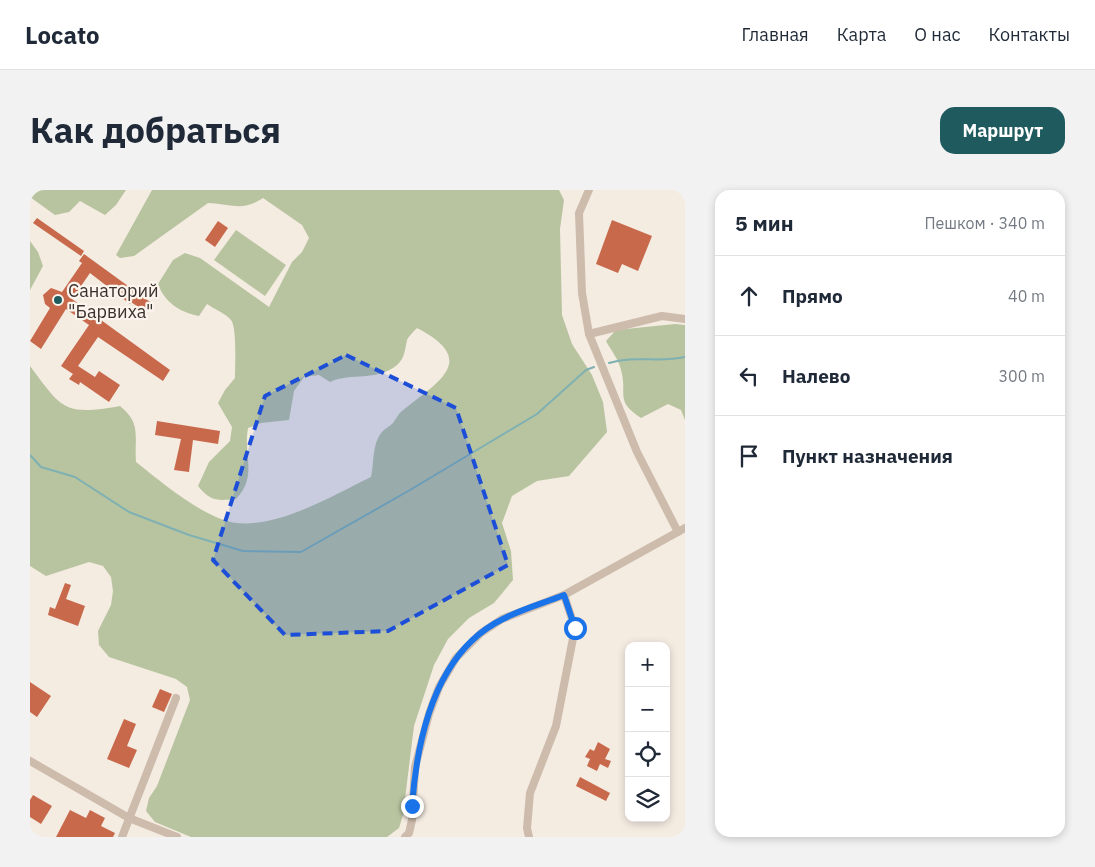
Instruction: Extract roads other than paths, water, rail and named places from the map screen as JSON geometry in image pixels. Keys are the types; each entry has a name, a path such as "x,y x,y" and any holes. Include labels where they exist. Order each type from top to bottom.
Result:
{"street":[{"path":"405,837 409,833 412,820 415,766 429,714 440,687 456,658 481,633 502,619 564,595 681,530 637,452 589,334 582,293 579,213 589,190"},
{"path":"589,334 662,316 685,319"},
{"path":"529,837 527,828 530,793 556,726 575,628 564,595"},
{"path":"122,837 176,698"},
{"path":"30,761 130,818 177,837"}],"waterway":[{"path":"609,363 685,357"},
{"path":"30,455 41,467 75,477 129,512 189,535 243,551 301,552 537,414 586,370 594,367"}],"place":[{"name":"Санаторий \"Барвиха\"","path":"58,300"}]}
